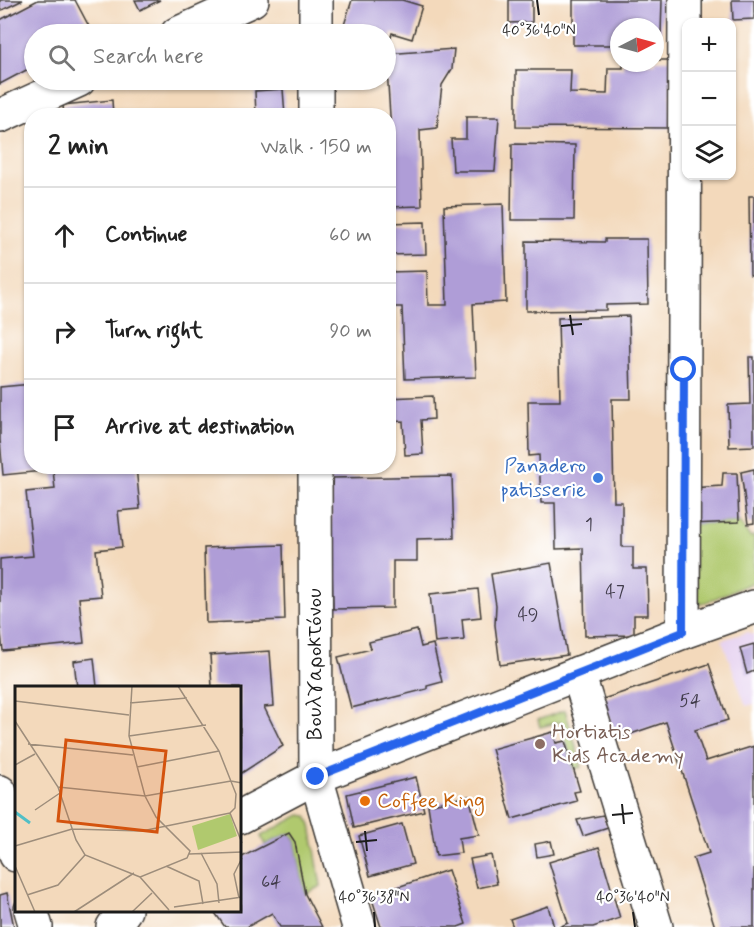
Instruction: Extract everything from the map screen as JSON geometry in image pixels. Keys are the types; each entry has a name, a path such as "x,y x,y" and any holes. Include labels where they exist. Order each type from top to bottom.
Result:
{"street":[{"path":"199,24 252,0"},
{"path":"316,0 316,24"},
{"path":"683,632 685,0"},
{"path":"0,116 57,90"},
{"path":"316,90 316,108"},
{"name":"Βουλγαροκτόνου","path":"315,474 316,777 359,927"},
{"path":"242,816 316,777 683,632 754,607"},
{"path":"578,674 656,927"},
{"path":"0,792 15,851"},
{"path":"32,912 36,927"},
{"path":"113,927 124,912"}],"shaded area":[{"path":"748,632 754,635 754,704 746,706 722,640"}],"green space":[{"path":"739,522 750,537 754,536 754,582 699,605 690,524"},
{"path":"565,710 582,767 574,769 560,722 540,727 538,720"},
{"path":"300,815 307,816 311,825 321,886 305,894 295,842 290,833 265,845 261,836"}],"building":[{"path":"0,0 23,0 0,11"},
{"path":"38,0 75,0 88,24 24,24 24,71 0,84 0,20"},
{"path":"135,0 160,0 140,10"},
{"path":"352,0 402,0 422,6 412,39 396,34 396,24 344,24"},
{"path":"509,0 532,0 532,22 509,23"},
{"path":"573,0 662,0 661,18 610,18 610,45 573,45"},
{"path":"732,0 754,0 754,19 733,18"},
{"path":"454,49 452,69 442,85 437,128 420,130 422,206 396,207 396,108 390,108 388,90 396,90 396,53"},
{"path":"664,60 671,60 670,128 516,127 516,70 571,70 570,93 607,94 608,68 610,72 664,72"},
{"path":"283,90 284,108 256,108 255,91"},
{"path":"112,100 112,108 63,108 63,105"},
{"path":"466,117 499,117 495,171 453,171 451,139 466,139"},
{"path":"512,144 575,145 574,220 511,220"},
{"path":"749,196 754,196 754,275 750,275"},
{"path":"503,204 506,302 473,304 476,377 405,379 402,307 396,307 396,272 427,271 428,305 447,305 444,206"},
{"path":"425,222 426,254 396,255 396,223"},
{"path":"605,239 647,239 648,304 606,305 606,310 526,311 526,241 605,242"},
{"path":"629,316 631,399 612,399 614,502 622,502 622,547 633,547 633,569 647,569 648,615 634,615 634,635 585,636 583,548 556,549 555,503 541,503 539,455 529,456 528,401 560,401 558,318"},
{"path":"749,357 754,357 754,446 729,447 728,405 750,404"},
{"path":"24,385 24,473 3,475 0,440 0,387"},
{"path":"433,396 434,419 421,420 423,454 405,455 403,421 396,421 396,398"},
{"path":"754,469 754,523 748,524 741,472"},
{"path":"723,473 737,473 739,522 690,524 690,488 722,486"},
{"path":"53,474 137,474 140,509 118,511 122,547 96,550 101,596 79,598 84,643 3,651 0,625 0,559 33,556 26,492 55,489"},
{"path":"452,476 454,538 417,539 417,561 393,561 393,608 333,609 330,478"},
{"path":"283,545 285,620 206,623 204,548"},
{"path":"551,563 567,655 500,665 495,625 496,605 491,574"},
{"path":"478,589 481,617 462,619 464,640 435,643 430,594"},
{"path":"417,630 421,647 433,644 442,682 427,686 427,689 351,708 338,657 371,649 369,642"},
{"path":"754,644 754,671 747,674 740,648"},
{"path":"270,651 274,706 264,707 283,746 242,773 242,686 212,686 210,655"},
{"path":"94,658 97,686 77,686 74,661"},
{"path":"709,664 728,720 695,730 706,761 754,746 754,927 715,927 693,858 709,853 666,722 616,739 603,699"},
{"path":"553,732 556,743 565,741 580,791 574,792 577,801 512,819 492,749"},
{"path":"416,777 424,811 354,828 347,794"},
{"path":"469,796 479,835 459,838 461,853 436,856 428,805"},
{"path":"603,815 608,828 583,836 577,820"},
{"path":"402,824 413,864 370,876 359,836"},
{"path":"289,833 295,842 305,894 322,927 280,927 272,913 247,927 225,927 214,912 242,912 242,857"},
{"path":"551,841 554,854 537,857 535,844"},
{"path":"599,847 620,918 593,927 559,927 568,923 549,862"},
{"path":"491,855 497,884 477,888 470,859"},
{"path":"448,870 466,924 458,927 381,927 371,896"},
{"path":"7,893 14,927 0,927 0,895"},
{"path":"548,906 554,927 513,927 510,919"}],"place":[{"name":"Panadero patisserie","path":"598,478"},
{"name":"Hortiatis Kids Academy","path":"540,744"},
{"name":"Coffee King","path":"365,801"}],"route":[{"path":"316,777 683,632 684,370"}]}
